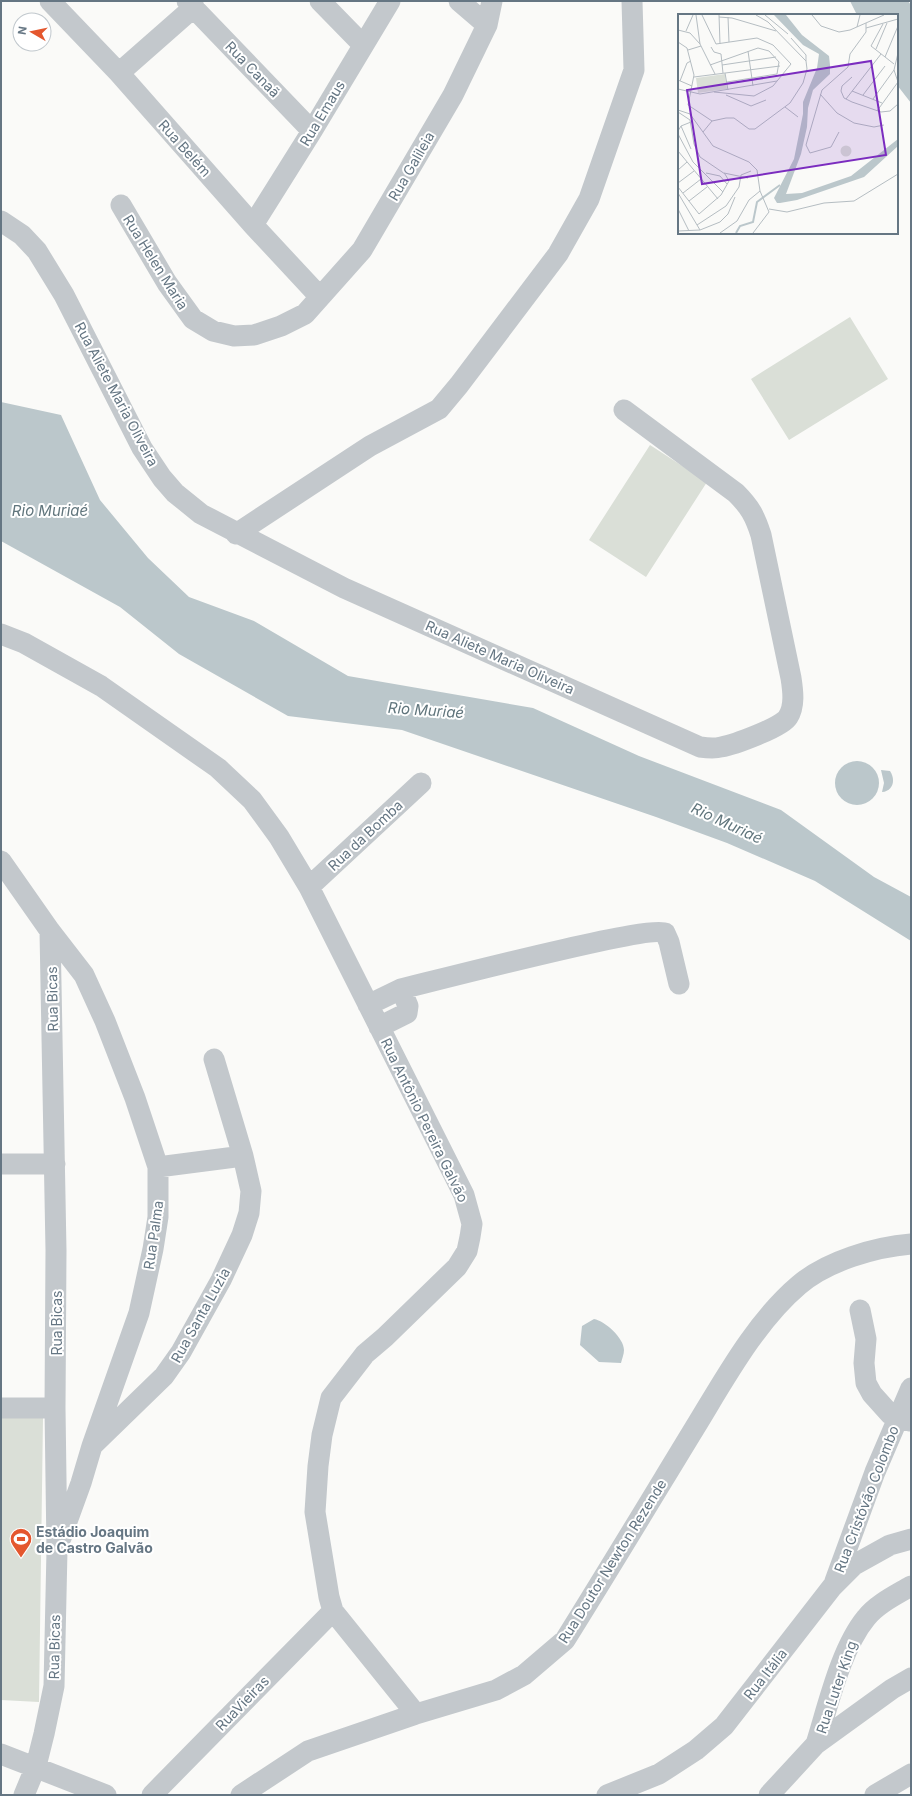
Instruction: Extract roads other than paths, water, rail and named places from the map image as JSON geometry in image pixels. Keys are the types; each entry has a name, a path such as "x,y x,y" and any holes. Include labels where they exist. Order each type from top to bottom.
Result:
{"street":[{"name":"Rua Belém","path":"50,1 119,73 253,225 320,296"},
{"path":"320,1 362,45"},
{"name":"Rua Emaus","path":"253,225 312,131 362,45 390,1"},
{"path":"459,1 487,25"},
{"name":"Rua Galileia","path":"320,296 362,250 453,95 487,25 492,1"},
{"path":"236,534 370,446 439,409 459,385 558,254 589,199 634,70 632,1"},
{"path":"119,73 190,4"},
{"name":"Rua Canaã","path":"190,4 312,131"},
{"name":"Rua Helen Maria","path":"121,205 167,283 193,319 213,331 234,336 254,335 267,331 305,314 320,296"},
{"name":"Rua Aliete Maria Oliveira","path":"1,221 22,235 40,257 64,295 142,448 162,478 175,493 201,514 236,534 344,588 700,746 722,747 778,726 788,719 791,711 793,694 791,678 756,517 749,505 736,493 624,410"},
{"name":"Rua Antônio Pereira Galvão","path":"1,634 24,643 101,686 218,768 252,800 279,837 309,887 464,1195 472,1224 467,1251 457,1267 385,1337 365,1354 331,1398 322,1434 318,1466 315,1512 329,1597 333,1611 416,1714"},
{"name":"Rua da Bomba","path":"309,887 421,782"},
{"path":"1,861 50,932"},
{"path":"368,1005 401,989 617,939 658,931 665,933 669,942 679,984"},
{"name":"Rua Bicas","path":"24,1795 36,1766 54,1686 57,1550 55,1408 55,1164 50,932"},
{"name":"Rua Palma","path":"50,932 84,975 105,1021 135,1098 158,1167 158,1217 153,1250 139,1314 92,1446 82,1483 57,1550"},
{"path":"379,1027 407,1013 408,1006 401,989"},
{"name":"Rua Santa Luzia","path":"92,1446 164,1376 181,1352 221,1280 242,1235 249,1213 251,1191 243,1156 214,1059"},
{"path":"158,1167 243,1156"},
{"path":"1,1164 55,1164"},
{"name":"Rua Doutor Newton Rezende","path":"241,1795 308,1751 416,1714 496,1690 524,1675 565,1640 734,1363 772,1313 800,1284 827,1268 861,1253 911,1244"},
{"path":"860,1310 866,1339 864,1363 866,1383 881,1405 890,1414 904,1420"},
{"name":"Rua Cristóvão Colombo","path":"832,1588 875,1472 904,1420 911,1388"},
{"path":"1,1408 55,1408"},
{"name":"Rua Itália","path":"607,1795 658,1774 696,1750 724,1726 832,1588 854,1565 890,1544 911,1539"},
{"name":"Rua Luter King","path":"816,1744 843,1660 854,1636 866,1617 882,1603 911,1586"},
{"name":"RuaVieiras","path":"152,1795 333,1611"},
{"name":"Rua Luter King","path":"769,1795 816,1744 892,1689 911,1678"},
{"path":"1,1754 36,1766 106,1795"},
{"path":"875,1795 911,1774"}],"water":[{"path":"850,1 908,1 911,5 911,103 898,86 898,14 856,14"},
{"name":"Rio Muriaé","path":"1,402 61,415 100,500 148,558 189,597 254,621 348,676 533,708 639,756 781,810 874,877 911,897 911,941 815,881 727,843 656,817 402,730 288,716 179,654 120,607 1,541"},
{"path":"853,761 861,761 866,762 873,767 878,774 878,792 873,799 866,804 853,805 845,802 838,795 835,787 835,779 838,771 845,764"},
{"path":"881,770 890,771 893,778 889,790 882,792 884,783"},
{"path":"594,1319 603,1323 621,1340 624,1350 621,1363 599,1362 580,1345 582,1326"}],"place":[{"name":"Estádio Joaquim de Castro Galvão","path":"21,1558"}]}
